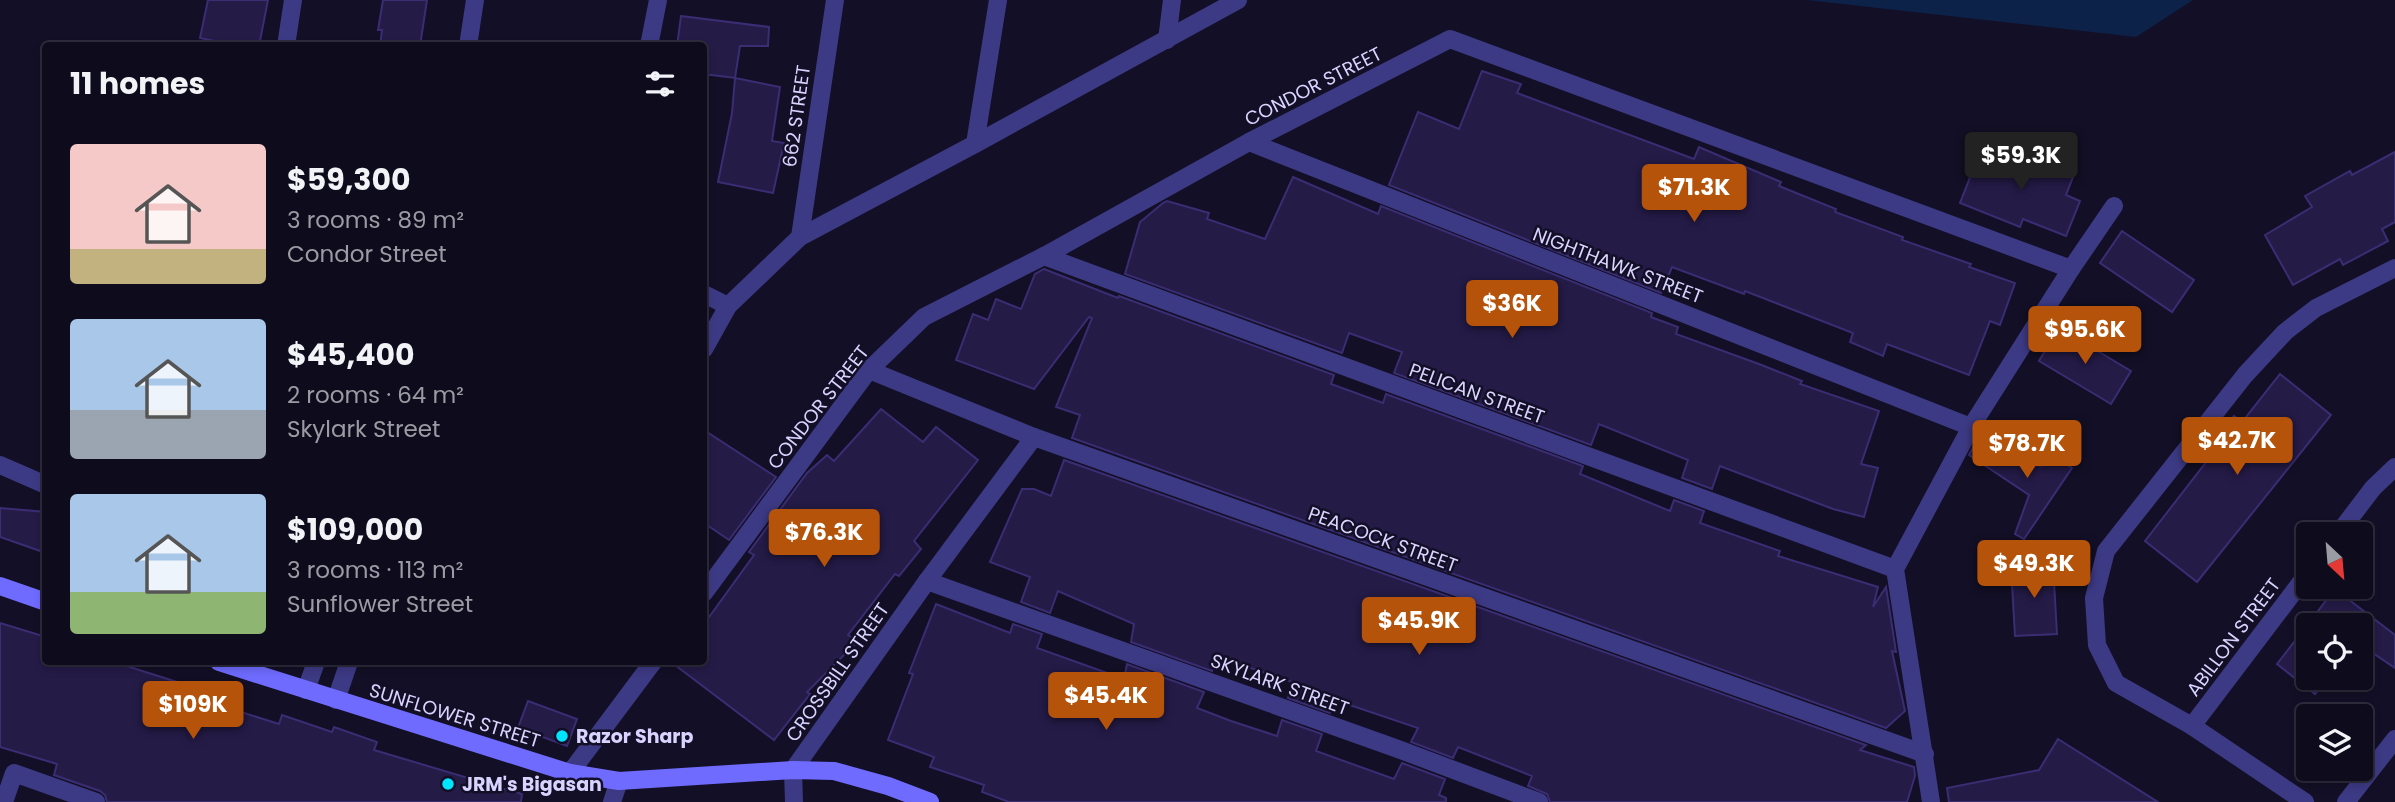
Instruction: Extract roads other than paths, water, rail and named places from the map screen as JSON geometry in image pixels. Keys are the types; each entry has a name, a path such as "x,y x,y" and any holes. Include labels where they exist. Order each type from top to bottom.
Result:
{"main road":[{"path":"0,586 42,601"},
{"name":"SUNFLOWER STREET","path":"228,665 570,773 619,781 793,770 834,771 888,786 930,802"}],"street":[{"path":"287,42 293,0"},
{"path":"469,42 475,0"},
{"path":"650,42 658,0"},
{"name":"662 STREET","path":"800,237 835,0"},
{"path":"975,144 998,0"},
{"path":"1167,40 1172,0"},
{"path":"707,343 728,306 800,237 1238,0"},
{"name":"CONDOR STREET","path":"707,589 869,370 924,317 1044,257 1249,142 1450,40 2071,269"},
{"name":"NIGHTHAWK STREET","path":"1249,142 1971,427"},
{"path":"1931,802 1895,569 1971,427 2114,205"},
{"name":"PELICAN STREET","path":"1044,257 1895,569"},
{"path":"2305,802 2192,726 2116,683 2097,645 2094,598 2106,551 2245,375 2285,332 2316,309 2395,268"},
{"path":"707,296 728,306"},
{"name":"PEACOCK STREET","path":"869,370 1034,437 1925,754"},
{"name":"CROSSBILL STREET","path":"794,802 793,770 927,581 1034,437"},
{"path":"0,465 42,483"},
{"path":"2347,522 2373,488 2395,467"},
{"name":"SKYLARK STREET","path":"927,581 1539,802"},
{"name":"ABILLON STREET","path":"2192,726 2296,589"},
{"path":"306,690 315,665"},
{"path":"336,700 348,665"},
{"path":"570,773 651,665"},
{"path":"2346,802 2395,739"},
{"path":"5,802 14,773 96,802"},
{"path":"612,802 619,781"}],"water":[{"path":"1807,0 2193,0 2136,37"}],"place":[{"name":"Razor Sharp","path":"562,736"},
{"name":"JRM's Bigasan","path":"448,784"}]}
